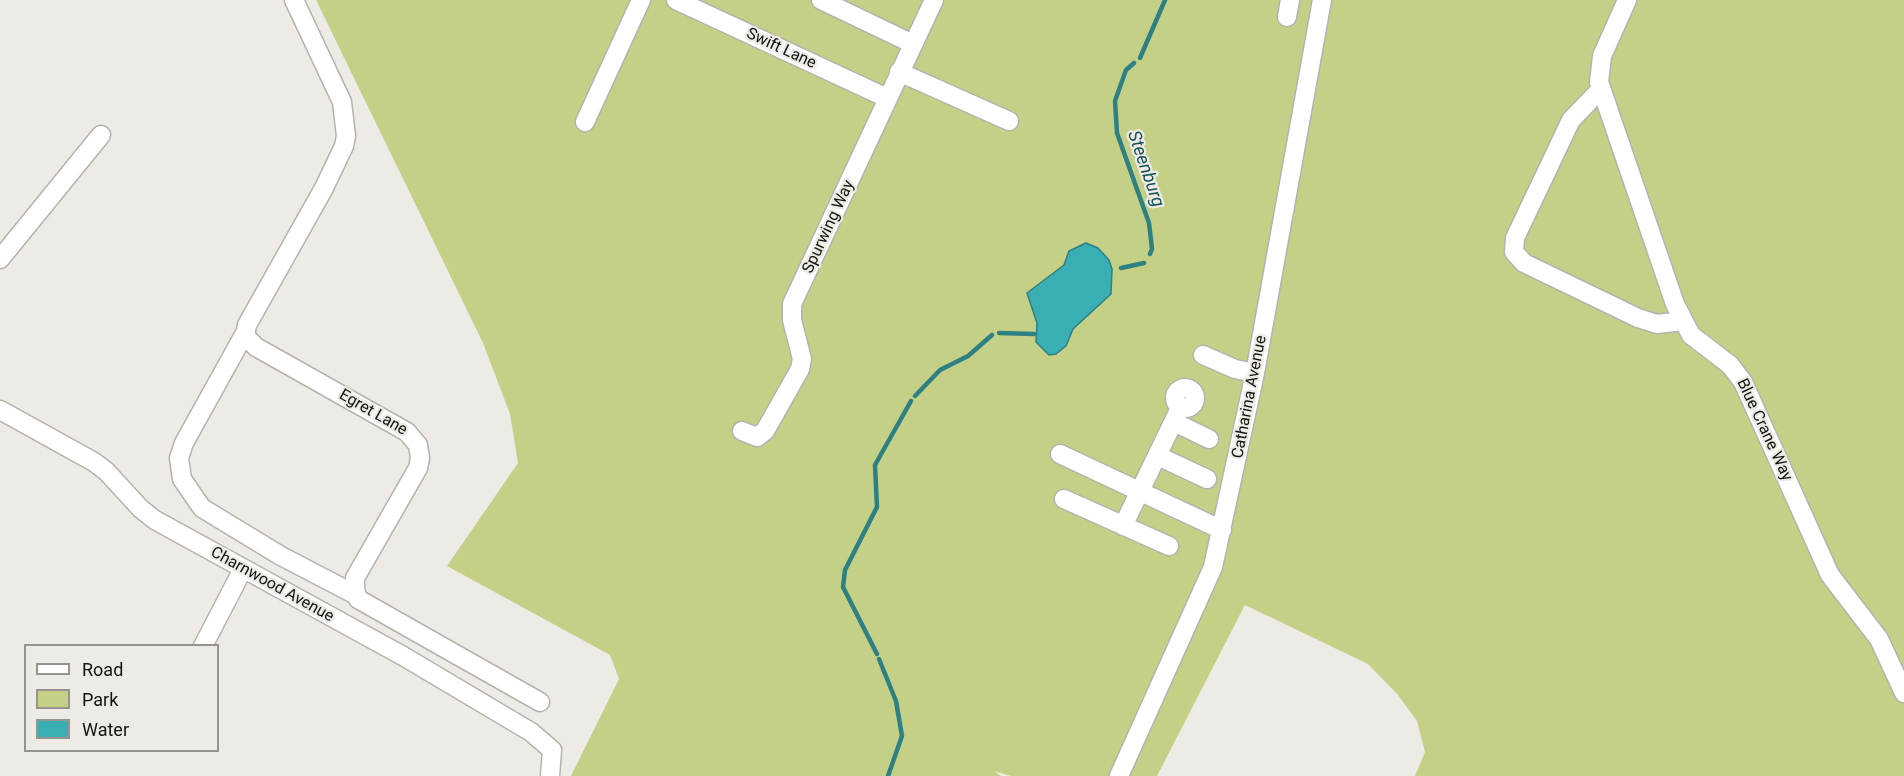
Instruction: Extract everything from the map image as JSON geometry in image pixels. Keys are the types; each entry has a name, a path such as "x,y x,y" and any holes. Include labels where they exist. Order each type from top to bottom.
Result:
{"street":[{"path":"294,0 342,102 346,136 344,146 324,188 184,443 179,458 182,479 202,508 281,556 356,595 374,609 540,702"},
{"path":"585,122 641,0"},
{"name":"Swift Lane","path":"676,0 887,98"},
{"path":"821,0 913,44"},
{"name":"Spurwing Way","path":"742,430 757,437 765,431 800,369 802,359 792,320 792,304 934,0"},
{"name":"Catharina Avenue","path":"1119,776 1213,567 1255,373 1322,0"},
{"name":"Blue Crane Way","path":"1626,0 1602,56 1600,90 1683,321 1698,342 1730,365 1743,382 1830,574 1876,634 1904,693"},
{"path":"899,72 1009,121"},
{"path":"1600,90 1571,120 1515,238 1514,252 1524,263 1638,318 1657,324 1683,321"},
{"path":"0,259 101,135"},
{"name":"Egret Lane","path":"245,333 251,344 407,432 418,445 420,464 355,578 356,595"},
{"path":"1203,355 1240,371 1255,373"},
{"name":"Charnwood Avenue","path":"0,410 94,462 106,471 147,514 403,656 522,727 552,750 550,776"},
{"path":"1123,526 1178,414 1209,439"},
{"path":"1060,454 1222,530"},
{"path":"1158,456 1207,479"},
{"path":"1064,499 1169,546"},
{"path":"204,644 243,569"}],"green space":[{"path":"316,0 1904,0 1904,776 1415,776 1425,752 1417,721 1398,695 1368,664 1245,605 1157,776 1011,776 994,771 1001,776 571,776 619,679 610,655 447,566 518,463 510,414 483,343"}],"water":[{"path":"1086,243 1098,248 1109,260 1112,269 1111,294 1073,329 1066,346 1056,354 1049,355 1036,342 1037,323 1027,293 1064,265 1069,251"}],"waterway":[{"name":"Steenburg","path":"1140,58 1165,0"},
{"name":"Steenburg","path":"1134,63 1126,70 1115,101 1117,133 1149,223 1152,249 1150,254"},
{"name":"Steenburg","path":"1121,268 1144,263"},
{"name":"Steenburg","path":"999,333 1034,334"},
{"name":"Steenburg","path":"915,396 940,370 968,356 992,335"},
{"name":"Steenburg","path":"877,654 843,587 845,570 877,507 875,465 911,401"},
{"name":"Steenburg","path":"879,659 896,701 902,736 888,776"}]}
